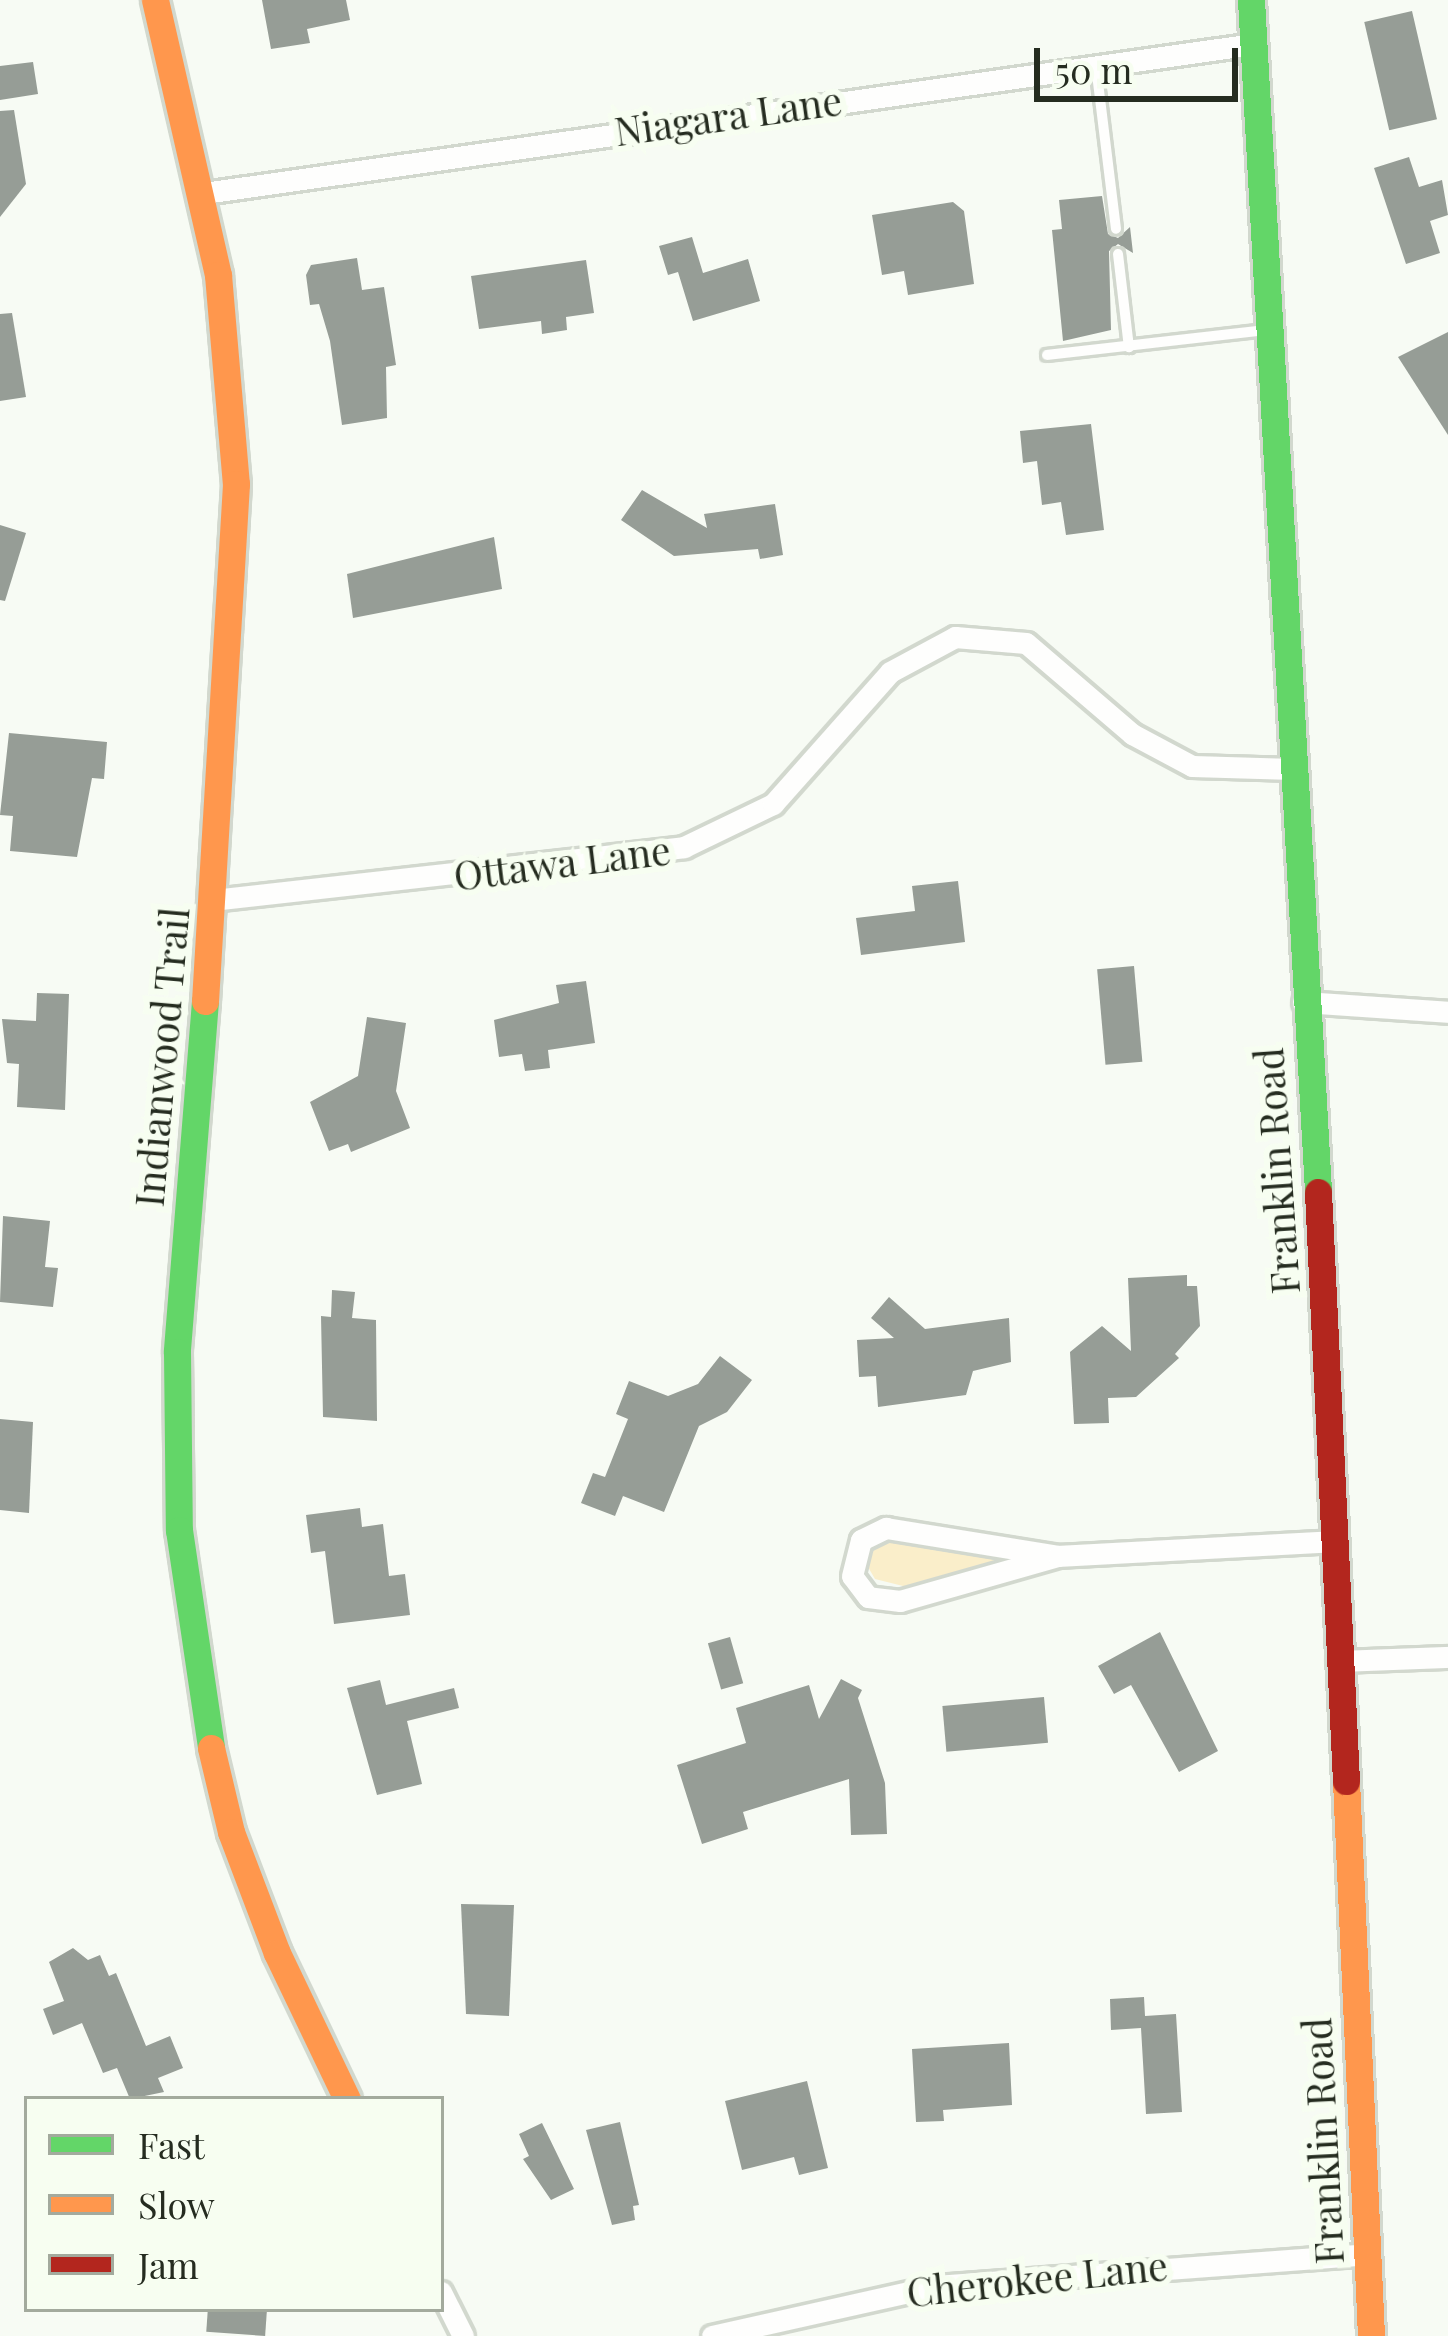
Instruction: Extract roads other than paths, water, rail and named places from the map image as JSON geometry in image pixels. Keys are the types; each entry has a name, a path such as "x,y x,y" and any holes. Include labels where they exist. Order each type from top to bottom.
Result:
{"street":[{"name":"Indianwood Trail","path":"155,0 204,193 231,380 236,528 213,900 177,1352 186,1607 210,1752 248,1883 345,2096"},
{"name":"Franklin Road","path":"1250,0 1303,1002 1324,1292 1331,1541 1371,2336"},
{"name":"Niagara Lane","path":"204,193 1096,62 1253,44"},
{"name":"Ottawa Lane","path":"213,900 684,848 773,804 890,673 955,637 1026,643 1132,734 1192,766 1293,770"},
{"path":"1303,1002 1448,1012"},
{"path":"1058,1556 900,1601 868,1597 852,1576 861,1540 886,1528 1058,1556 1331,1541"},
{"path":"1337,1661 1448,1657"},
{"name":"Cherokee Lane","path":"712,2336 936,2286 1367,2254"},
{"path":"444,2298 463,2336"}],"lane":[{"path":"1096,62 1116,229"},
{"path":"1118,254 1130,347"},
{"path":"1047,356 1270,330"}]}
